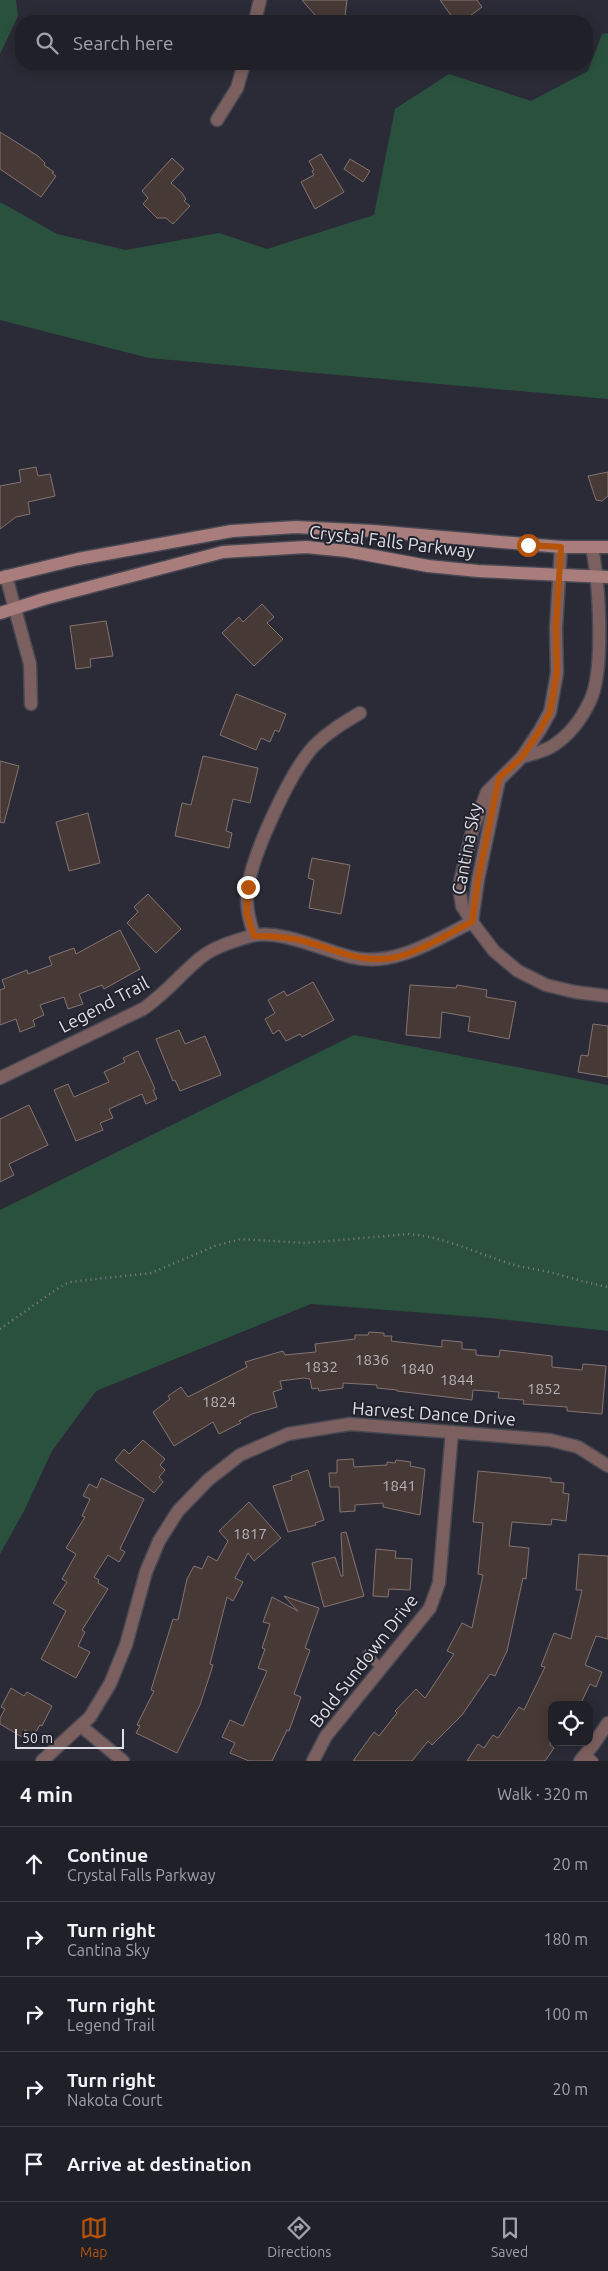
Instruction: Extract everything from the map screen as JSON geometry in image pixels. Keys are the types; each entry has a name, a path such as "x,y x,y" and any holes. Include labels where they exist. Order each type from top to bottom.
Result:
{"street":[{"path":"256,15 260,0"},
{"path":"217,120 237,88 242,70"},
{"name":"Crystal Falls Parkway","path":"3,577 78,559 232,532 296,527 374,531 561,547 608,547"},
{"name":"Crystal Falls Parkway","path":"0,613 223,552 306,547 478,571 603,577"},
{"name":"Cantina Sky","path":"472,922 462,906 460,886 464,858 473,828 487,792 522,757 550,712 557,673 556,628 561,547"},
{"name":"Cantina Sky","path":"522,757 553,746 574,728 591,700 598,665 603,577 592,548"},
{"path":"3,577 16,608 30,664 31,704"},
{"path":"254,936 247,914 248,887 269,825 312,748 329,732 360,713"},
{"name":"Cantina Sky","path":"472,922 478,880 499,778"},
{"path":"472,922 494,952 518,971 546,985 575,992 608,996"},
{"name":"Legend Trail","path":"0,1078 143,1009 156,1000 200,958 223,946 254,936 299,940 352,958 374,959 394,957 417,949 472,922"},
{"name":"Harvest Dance Drive","path":"42,1761 90,1717 110,1684 126,1645 146,1572 159,1541 178,1511 208,1480 240,1455 288,1434 350,1424 550,1440 578,1447 608,1466"},
{"name":"Bold Sundown Drive","path":"313,1761 326,1736 430,1608 439,1583 452,1432"},
{"path":"586,1759 608,1723"},
{"path":"81,1726 123,1761"}],"lane":[{"path":"367,1654 382,1668"}],"path":[{"path":"0,1329 70,1282 151,1273 215,1246 241,1239 305,1244 409,1234 455,1244 509,1264 554,1273 592,1285 608,1287"}],"green space":[{"path":"0,0 16,0 18,15 15,15 15,22 0,54"},
{"path":"608,33 608,399 149,358 0,320 0,202 57,234 126,250 219,233 267,249 374,215 395,109 449,74 531,101 588,70 593,70 593,58 602,34"},
{"path":"354,1035 608,1085 608,1331 490,1318 311,1304 96,1391 52,1451 24,1511 0,1554 0,1210"}],"building":[{"path":"302,0 347,0 345,15 315,15"},
{"path":"440,0 477,0 482,7 471,15 451,15"},
{"path":"0,132 38,156 45,163 44,165 54,172 52,173 56,176 41,197 0,169"},
{"path":"321,154 344,192 315,209 301,182 314,175 312,171 314,170 309,161"},
{"path":"172,158 184,169 171,183 182,193 186,199 184,201 190,206 173,224 166,218 157,218 143,204 148,198 142,191"},
{"path":"350,159 370,171 363,182 344,169"},
{"path":"36,467 38,476 50,474 55,496 28,502 30,514 16,517 0,529 0,486 21,482 19,470"},
{"path":"608,472 608,496 602,501 596,500 588,476"},
{"path":"262,604 274,617 267,623 283,639 254,666 222,633 239,617 243,622"},
{"path":"106,621 113,656 90,659 91,667 76,669 70,626"},
{"path":"236,694 286,714 279,732 275,730 270,742 261,738 256,750 220,735"},
{"path":"203,756 258,768 250,803 233,799 226,831 232,833 229,848 175,836 182,803 191,805"},
{"path":"0,761 19,766 4,823 0,822"},
{"path":"88,813 100,863 69,871 56,822"},
{"path":"312,858 350,865 341,914 309,908 314,880 308,878"},
{"path":"148,894 181,929 156,953 127,923 138,912 134,907"},
{"path":"120,930 140,969 104,989 102,985 79,994 83,1004 68,1009 64,997 40,1005 44,1015 33,1020 35,1026 20,1032 16,1019 0,1025 0,990 5,988 2,980 27,970 28,974 52,965 49,957 74,948 76,954"},
{"path":"313,982 334,1020 302,1037 300,1034 286,1041 279,1030 273,1034 265,1019 275,1013 268,1000 284,991 287,996"},
{"path":"410,985 456,988 457,985 487,990 486,997 516,1002 509,1039 468,1031 470,1017 442,1012 440,1038 406,1035"},
{"path":"593,1024 608,1026 608,1077 578,1072 581,1055 588,1056"},
{"path":"179,1030 185,1044 205,1036 221,1075 180,1091 175,1080 173,1081 156,1039"},
{"path":"138,1051 155,1089 153,1090 157,1099 146,1104 142,1094 109,1109 113,1118 100,1123 103,1130 76,1141 54,1090 68,1084 74,1097 109,1082 104,1072 125,1062 123,1058"},
{"path":"29,1105 48,1145 9,1164 14,1175 0,1182 0,1119"},
{"path":"369,1332 384,1333 384,1336 392,1336 391,1341 442,1347 442,1340 462,1342 462,1349 476,1350 476,1355 499,1357 500,1350 552,1356 552,1367 582,1370 583,1364 606,1366 602,1414 567,1411 567,1407 523,1404 524,1400 498,1398 499,1392 473,1390 472,1400 377,1388 377,1385 343,1383 343,1388 319,1391 318,1388 312,1389 310,1379 304,1378 280,1381 282,1389 273,1392 277,1407 252,1414 239,1421 241,1423 219,1434 213,1422 174,1446 153,1412 170,1399 168,1396 181,1387 188,1397 247,1367 245,1362 283,1351 285,1355 316,1352 315,1344 355,1339 355,1335 368,1335"},
{"path":"143,1440 165,1459 160,1465 165,1470 159,1477 163,1482 154,1493 115,1460 124,1449 129,1454"},
{"path":"353,1459 354,1467 387,1465 387,1462 395,1463 396,1460 411,1462 410,1466 425,1469 420,1515 383,1507 383,1503 355,1505 355,1511 340,1512 339,1487 330,1487 329,1473 337,1473 337,1460"},
{"path":"308,1470 324,1520 315,1523 316,1525 288,1532 273,1486 292,1480 291,1476"},
{"path":"478,1471 551,1478 551,1482 564,1483 563,1493 569,1494 566,1521 552,1519 551,1525 512,1522 509,1546 529,1548 526,1579 523,1578 507,1651 495,1676 490,1674 462,1715 432,1745 428,1741 412,1761 353,1761 374,1732 379,1736 397,1713 395,1711 416,1689 425,1698 454,1654 447,1651 462,1623 472,1628 483,1575 478,1574 483,1523 473,1522"},
{"path":"101,1478 144,1499 120,1549 125,1552 119,1562 108,1555 94,1577 99,1580 98,1583 108,1589 82,1630 85,1632 78,1646 90,1652 76,1678 41,1659 66,1611 53,1603 67,1582 62,1579 76,1554 66,1548 85,1517 82,1516 90,1499 83,1496 89,1484 97,1488"},
{"path":"249,1502 281,1538 254,1561 248,1553 235,1578 243,1582 233,1601 227,1597 210,1664 213,1665 200,1705 177,1753 136,1733 140,1726 137,1725 154,1691 151,1690 173,1619 178,1620 187,1579 194,1566 202,1569 208,1556 217,1561 228,1541 219,1531"},
{"path":"346,1532 364,1596 324,1607 312,1563 335,1557 341,1576 343,1576 341,1533"},
{"path":"376,1549 396,1551 395,1558 412,1559 410,1590 389,1589 388,1597 373,1596"},
{"path":"579,1554 608,1556 608,1639 596,1636 585,1665 602,1672 596,1687 590,1684 582,1701 548,1701 548,1746 554,1748 545,1761 467,1761 478,1744 484,1748 493,1735 498,1738 519,1707 524,1710 545,1667 541,1666 554,1633 571,1639 582,1590 576,1590"},
{"path":"284,1596 319,1608 305,1648 310,1650 294,1694 301,1697 289,1731 287,1730 272,1761 249,1761 230,1753 235,1743 222,1737 230,1720 243,1726 267,1671 258,1668 265,1649 262,1648 270,1624 263,1622 272,1597 298,1611"},
{"path":"11,1688 24,1696 27,1692 52,1706 42,1726 40,1725 34,1735 25,1730 22,1737 0,1724 0,1718 5,1709 1,1707"}],"route":[{"path":"248,887 247,914 254,936 299,940 352,958 374,959 394,957 417,949 472,922 478,880 499,778 522,757 550,712 557,673 556,628 561,547 528,545"}]}
